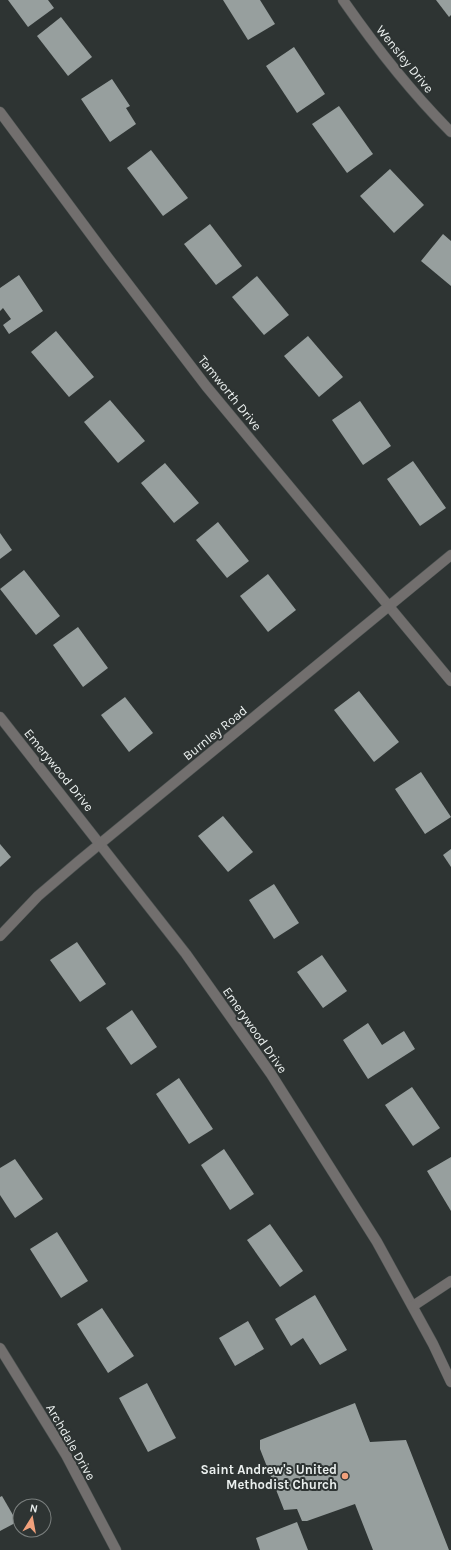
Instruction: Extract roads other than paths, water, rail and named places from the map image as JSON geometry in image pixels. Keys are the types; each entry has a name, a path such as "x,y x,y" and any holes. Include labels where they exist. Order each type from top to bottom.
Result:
{"street":[{"name":"Wensley Drive","path":"343,0 361,26 407,84 451,132"},
{"name":"Tamworth Drive","path":"0,112 109,259 206,386 451,681"},
{"name":"Burnley Road","path":"0,936 38,896 100,843 451,556"},
{"name":"Emerywood Drive","path":"0,717 186,954 271,1074 378,1242 451,1382"},
{"path":"412,1306 451,1281"},
{"name":"Archdale Drive","path":"0,1348 66,1455 116,1550"}],"place":[{"name":"Saint Andrew's United Methodist Church","path":"345,1476"}]}
